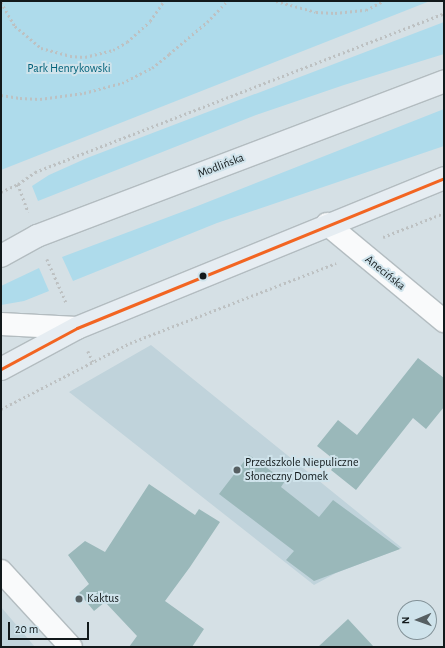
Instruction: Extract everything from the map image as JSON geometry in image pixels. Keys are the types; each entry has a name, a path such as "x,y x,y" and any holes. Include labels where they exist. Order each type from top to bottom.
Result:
{"main road":[{"name":"Modlińska","path":"1,256 37,236 444,81"},
{"path":"1,369 77,328 327,224 444,178"}],"street":[{"name":"Anecińska","path":"327,224 354,248 444,321"},
{"path":"1,324 77,328"},
{"path":"1,571 70,647"}],"path":[{"path":"1,2 15,26 41,48 70,56 85,57 113,50 127,42 150,21 164,1"},
{"path":"1,95 40,99 84,93 122,83 158,63 192,35 227,1"},
{"path":"276,1 316,12 334,13 366,10 383,1"},
{"path":"1,192 18,184 35,172 444,14"},
{"path":"18,184 37,236 93,362"},
{"path":"1,409 130,343 340,262 354,248 444,213"}],"shaded area":[{"name":"Przedszkole Niepuliczne Słoneczny Domek","path":"151,345 402,548 336,573 314,585 69,392"},
{"path":"1,607 35,647 1,647"}],"green space":[{"name":"Park Henrykowski","path":"1,1 430,1 1,170"},
{"path":"444,22 444,54 344,85 256,115 38,201 32,186 49,175 87,158"},
{"path":"444,109 444,146 217,223 73,281 62,257 195,207"},
{"path":"39,268 49,291 24,301 1,305 1,286"}],"building":[{"path":"418,358 444,378 444,407 426,429 413,418 356,490 331,470 337,462 317,446 338,420 357,435"},
{"path":"249,455 285,481 281,487 319,517 333,500 400,549 314,581 286,560 294,551 219,494"},
{"path":"149,484 195,515 199,509 220,522 165,601 204,629 192,647 129,647 137,636 105,602 94,611 79,593 89,584 68,555 85,541 105,552"},
{"path":"348,619 374,647 318,647"}],"transit line":[{"path":"1,369 77,328 444,178"}],"place":[{"name":"Przedszkole Niepuliczne Słoneczny Domek","path":"237,470"},
{"name":"Kaktus","path":"79,599"}]}
